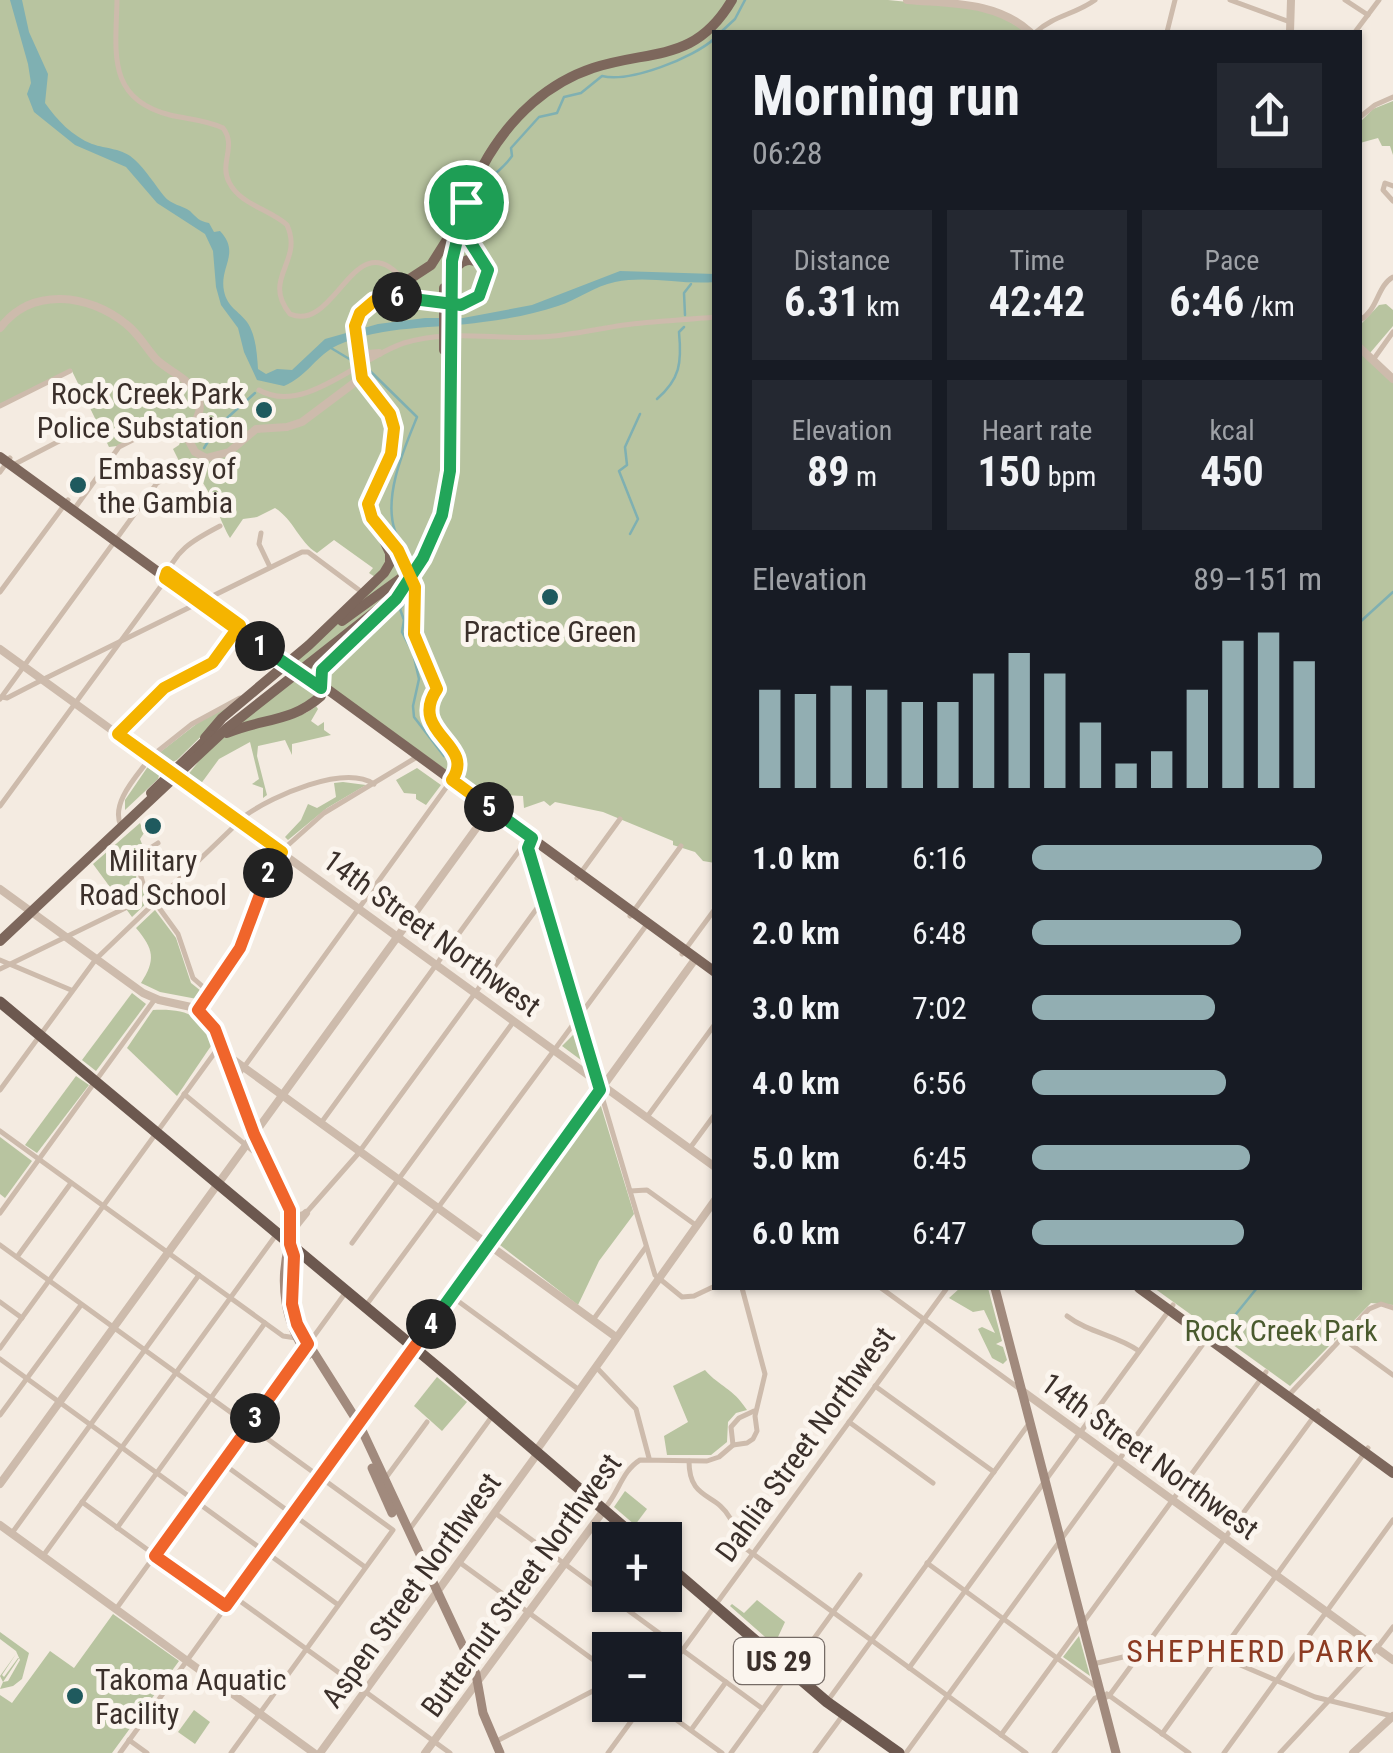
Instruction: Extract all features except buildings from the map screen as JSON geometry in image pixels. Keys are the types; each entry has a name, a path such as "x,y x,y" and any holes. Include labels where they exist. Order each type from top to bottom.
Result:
{"highway":[{"path":"0,1002 286,1237 618,1522"},
{"name":"US 29","path":"682,1578 827,1702 903,1753"}],"main road":[{"path":"448,285 466,202 494,148 519,118 545,94 592,69 662,55 690,45 711,29 728,0"},
{"path":"217,738 246,725 294,715 320,697 323,669 378,620 409,585 416,564 434,537 447,493 450,235 477,163 534,96 571,71 599,60 658,51 683,42 706,25 728,0"},
{"path":"450,235 431,265 405,282 428,303 467,304 479,296 487,280 487,266 466,230 466,202"},
{"path":"448,285 458,264 470,260 482,266 487,280"},
{"path":"7,461 282,656 712,973"},
{"path":"175,774 248,695 289,664 384,573 390,560 389,549 372,518"},
{"path":"308,645 409,585"},
{"path":"0,941 175,774 409,585"},
{"path":"191,754 372,607 409,585"},
{"path":"278,688 266,705 274,716 304,704 308,694 305,676"},
{"path":"286,1237 288,1314 296,1338 306,1347"},
{"path":"996,1290 1116,1753"},
{"path":"1142,1290 1393,1470"},
{"path":"1151,1290 1171,1308"},
{"path":"289,1294 306,1347 357,1426 475,1684 500,1753"},
{"path":"381,1482 408,1532 434,1596"}],"street":[{"path":"117,0 116,60 118,74 128,90 159,112 224,128 230,137 225,170 230,184 244,199 288,225 293,250 278,288 290,314 300,318 315,312 357,270 370,263 388,266 405,282 399,293 378,300 360,313 355,328 364,380 390,414 394,428 389,460 368,498 372,518 398,550 409,585 414,634 437,689 430,702 430,719 459,760 459,769 450,782 234,1081"},
{"path":"907,0 994,9 1030,30"},
{"path":"1036,30 1050,20 1077,13 1095,0"},
{"path":"1169,30 1175,0"},
{"path":"1232,0 1290,22"},
{"path":"1290,30 1291,0"},
{"path":"1345,0 1368,16"},
{"path":"1357,30 1379,0"},
{"path":"1362,116 1393,97"},
{"path":"1393,186 1385,184 1382,190 1393,201"},
{"path":"1362,318 1372,311 1386,281 1393,277"},
{"path":"378,300 402,297 428,303"},
{"path":"0,328 17,311 55,298 77,300 118,318 161,363 194,390 200,410 189,441 195,452 206,458 226,454 256,429 299,424 364,380"},
{"path":"259,390 271,396 292,398 313,391 379,353 437,336 466,333 535,338 627,324 712,317"},
{"path":"1373,360 1393,332"},
{"path":"357,344 366,353 379,353"},
{"path":"1362,350 1393,379"},
{"path":"0,406 70,371"},
{"path":"7,461 94,423"},
{"path":"0,592 119,448 158,427"},
{"path":"1,698 158,482 188,467"},
{"path":"0,806 185,545 220,526"},
{"path":"261,533 259,544 270,567"},
{"path":"1,698 304,551 363,593"},
{"path":"120,733 164,688 210,665 238,627"},
{"name":"14th Street Northwest","path":"0,647 712,1165"},
{"path":"431,678 444,682"},
{"path":"121,826 117,817 120,803 151,756 192,724 248,695"},
{"path":"198,1010 240,948 258,894 282,852 316,818 417,758"},
{"path":"0,1090 96,959 263,803 338,776 365,778 374,784"},
{"path":"0,1484 489,811"},
{"path":"579,876 620,819"},
{"path":"530,841 542,900 658,1279 688,1298 712,1287"},
{"path":"321,1123 530,841"},
{"path":"158,842 145,850 140,878 182,941 193,978 210,992"},
{"path":"631,914 680,846"},
{"path":"0,889 155,999 198,1010 213,1024 262,1153 290,1209 306,1213"},
{"path":"0,968 150,896"},
{"path":"43,1556 230,1298 360,1151 542,900"},
{"path":"684,952 712,913"},
{"path":"365,1306 552,1048 647,925"},
{"path":"0,960 72,991"},
{"path":"120,1753 695,960"},
{"path":"0,1213 155,999"},
{"path":"352,1244 514,1021"},
{"path":"647,1118 712,1028"},
{"path":"222,1048 616,1336"},
{"path":"0,1348 184,1094 222,1048"},
{"path":"229,1066 244,1067"},
{"path":"184,1094 246,1146 262,1153"},
{"path":"690,1148 712,1118"},
{"path":"0,1131 283,1336 296,1338"},
{"path":"16,1257 71,1182"},
{"path":"630,1191 647,1190 696,1226"},
{"name":"Aspen Street Northwest","path":"317,1753 495,1513 578,1388 712,1204"},
{"path":"286,1237 290,1209"},
{"path":"0,1245 393,1530 231,1753"},
{"path":"593,1320 646,1247"},
{"path":"12,1533 199,1275"},
{"path":"743,1290 764,1369 754,1415 757,1431 747,1443 733,1444 714,1459 689,1461 694,1487 728,1514 737,1538 754,1554 1026,1753"},
{"name":"14th Street Northwest","path":"884,1290 1393,1660"},
{"name":"Dahlia Street Northwest","path":"682,1650 945,1290"},
{"path":"116,1609 347,1291"},
{"path":"451,1296 578,1388"},
{"path":"0,1302 22,1318"},
{"path":"0,1415 81,1304"},
{"path":"1289,1394 1372,1307 1384,1304 1393,1308"},
{"path":"909,1668 1171,1308"},
{"path":"1067,1316 1084,1328 1120,1339 1140,1352"},
{"path":"117,1528 266,1324"},
{"path":"903,1753 1210,1336"},
{"path":"1342,1338 1393,1375"},
{"path":"0,1359 338,1605"},
{"path":"595,1366 634,1406 649,1458"},
{"path":"1002,1735 1264,1375"},
{"path":"875,1386 994,1472"},
{"path":"1054,1753 1094,1698 1103,1695 1142,1652 1316,1413"},
{"path":"408,1532 494,1415"},
{"path":"733,1444 731,1427 754,1415"},
{"path":"381,1482 427,1422"},
{"path":"849,1422 932,1483"},
{"path":"827,1702 1030,1422"},
{"path":"1162,1734 1366,1450"},
{"name":"Butternut Street Northwest","path":"425,1753 620,1488 629,1467 649,1458 689,1461"},
{"path":"222,1463 366,1568"},
{"path":"82,1502 226,1606"},
{"path":"495,1513 658,1632"},
{"path":"1224,1753 1393,1520"},
{"path":"0,1525 317,1753"},
{"path":"459,1562 592,1659"},
{"path":"928,1562 1103,1695 1189,1753"},
{"path":"731,1753 860,1575"},
{"path":"234,1596 450,1753"},
{"path":"1280,1753 1393,1627"},
{"path":"1093,1664 1142,1652 1176,1649 1218,1656 1328,1701 1393,1716"},
{"path":"682,1650 763,1708"},
{"path":"691,1730 726,1682"},
{"path":"495,1742 592,1691"},
{"path":"816,1753 844,1714"},
{"path":"1353,1753 1393,1716"},
{"path":"608,1753 631,1722"},
{"path":"680,1722 722,1753"},
{"path":"129,1740 147,1753"}],"green space":[{"path":"0,0 888,0 990,10 1024,30 712,30 712,862 673,845 673,841 603,812 555,802 550,806 544,801 524,808 523,796 504,795 496,806 289,657 375,577 369,573 373,568 334,540 317,553 275,508 243,519 230,538 205,485 181,465 173,449 182,437 176,425 162,429 158,424 109,447 71,369 0,404"},
{"path":"1393,101 1393,155 1390,146 1382,146 1378,138 1362,142 1362,120 1373,109"},
{"path":"1386,304 1393,310 1393,326 1370,353 1362,345 1362,323 1379,305"},
{"name":"Rock Creek Park","path":"1362,353 1393,382 1393,1305 1371,1303 1290,1386 1157,1290 1362,1290"},
{"path":"295,678 317,694 302,709 232,728"},
{"path":"237,701 177,760 170,763 159,753 199,722"},
{"path":"316,706 311,721 318,726 324,722 324,730 331,735 292,744 292,755 285,740 258,746 267,795 263,798 263,788 252,784 259,779 250,742 219,759 200,785 187,776 226,736 243,728 298,716"},
{"path":"149,765 160,772 158,779 125,810 125,800"},
{"path":"417,768 441,785 426,805 416,799 416,794 404,793 396,780"},
{"path":"334,783 366,785 327,808 288,840 285,837 301,820 308,804 317,808 336,797"},
{"path":"140,823 144,833 136,878 150,900 132,917 93,864"},
{"path":"155,910 176,938 191,983 201,991 197,999 160,992 141,983 151,955 136,928"},
{"path":"132,993 146,1004 96,1071 82,1060"},
{"path":"153,1010 190,1015 213,1043 177,1096 127,1048"},
{"path":"579,1029 590,1066 562,1046"},
{"path":"76,1076 89,1085 37,1153 25,1145"},
{"path":"600,1103 634,1214 599,1261 578,1305 496,1242"},
{"path":"0,1137 32,1161 5,1198 0,1194"},
{"path":"958,1290 989,1290 1002,1341 996,1344 1003,1347 1007,1360 1003,1364 992,1358 978,1329 995,1333 984,1310 973,1312 949,1298"},
{"path":"705,1370 747,1410 736,1413 728,1422 727,1442 711,1455 667,1455 664,1436 688,1422 673,1386"},
{"path":"437,1377 467,1402 442,1431 414,1406"},
{"path":"625,1491 647,1509 637,1522 632,1522 614,1507"},
{"path":"757,1600 785,1622 778,1637 796,1651 790,1659 730,1606 744,1613"},
{"path":"113,1614 179,1661 112,1753 0,1753 0,1695 12,1703 50,1651 74,1668"},
{"path":"0,1632 29,1653 22,1679 0,1689 20,1660 16,1651 0,1639"},
{"path":"1079,1636 1090,1676 1063,1657"},
{"path":"16,1654 4,1677 19,1658 3,1682 0,1676"},
{"path":"194,1710 210,1722 195,1744 178,1732"}],"water":[{"path":"10,0 22,0 29,32 48,74 45,103 60,121 85,141 130,156 167,199 209,223 214,232 220,231 226,239 226,296 250,327 258,369 266,374 277,369 292,370 325,339 378,324 463,318 532,305 620,271 712,274 712,282 615,282 558,306 521,316 355,339 330,349 284,386 257,380 238,328 221,305 213,251 205,234 157,203 126,167 75,145 34,112 27,94 31,83"}],"waterway":[{"path":"723,30 735,19 745,0"},
{"path":"477,243 475,218 480,193 512,156 511,148 539,117 557,113 564,97 581,93 602,76 628,76 661,67 712,40"},
{"path":"685,315 684,293 691,284"},
{"path":"657,399 678,370 679,332 684,327"},
{"path":"331,348 351,360"},
{"path":"366,367 417,417 397,473 392,503 395,531 412,567"},
{"path":"204,448 217,427 255,393"},
{"path":"630,534 638,519 619,471 627,465 625,447 640,414"},
{"path":"415,574 418,589"},
{"path":"1362,620 1393,592"},
{"path":"411,594 400,609 404,620 402,632 413,653 419,679 414,717 444,756"},
{"path":"1227,1325 1255,1290"}],"place":[{"name":"Rock Creek Park Police Substation","path":"264,410"},
{"name":"Embassy of the Gambia","path":"78,485"},
{"name":"Practice Green","path":"550,597"},
{"name":"Military Road School","path":"153,826"},
{"name":"Takoma Aquatic Facility","path":"75,1696"}],"district":[{"name":"SHEPHERD PARK","path":"1251,1651"}],"route":[{"path":"466,202 450,278 450,288 450,350 450,457 447,493 434,537 423,558 418,566 406,585 378,620 323,669 321,688 236,630 165,578 167,572 240,625 236,630 212,663 164,688 118,734 282,852 258,894 236,955 198,1010 215,1029 254,1134 290,1210 294,1256 292,1304 308,1344 155,1556 226,1606 600,1090 528,848 532,838 452,780 460,765 430,719 430,702 437,689 414,634 414,583 406,566 398,550 368,508 369,496 391,454 394,428 390,414 361,374 356,322 365,308 382,298 402,297 440,305 461,305 479,296 488,270 469,240 466,202"}]}
